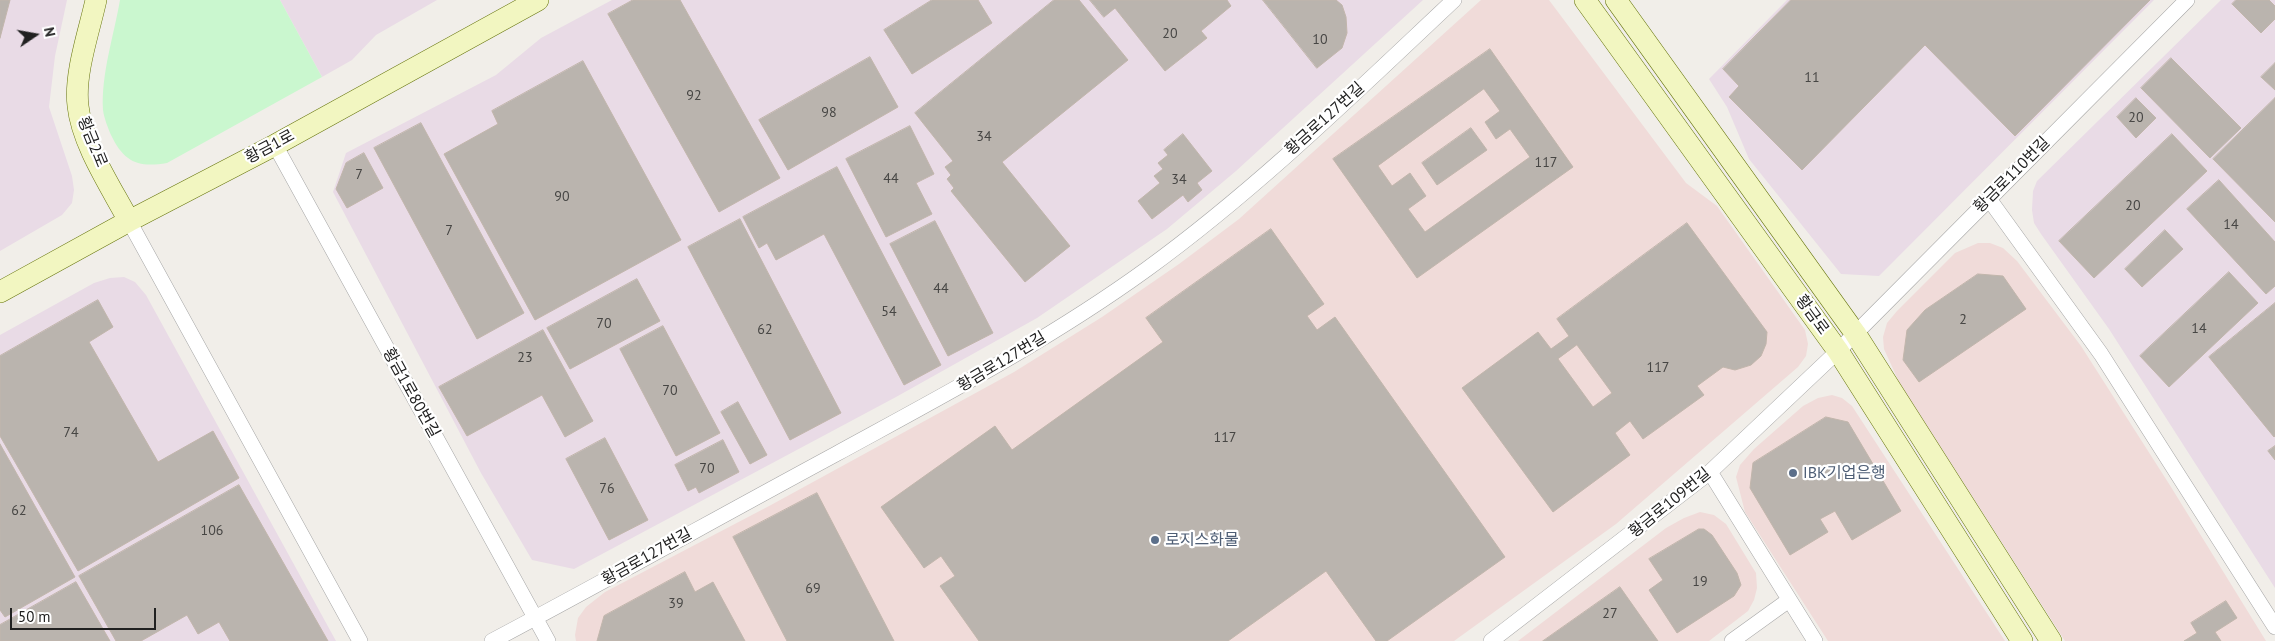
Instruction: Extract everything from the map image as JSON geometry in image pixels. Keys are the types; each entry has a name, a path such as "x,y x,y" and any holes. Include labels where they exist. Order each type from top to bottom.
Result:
{"street":[{"name":"황금2로","path":"96,0 78,85 78,106 89,140 129,221"},
{"name":"황금1로","path":"0,292 129,221 275,145 538,0"},
{"name":"황금로127번길","path":"492,641 932,402 1100,301 1148,268 1223,210 1340,106 1454,0"},
{"name":"황금로","path":"1585,0 1838,351 2022,641"},
{"name":"황금로","path":"1616,0 1855,333 2051,641"},
{"name":"황금로110번길","path":"1838,351 2187,0"},
{"name":"황금1로80번길","path":"275,145 548,641"},
{"path":"1989,199 2101,354 2275,628"},
{"path":"129,221 360,641"},
{"name":"황금로109번길","path":"1491,641 1710,472 1838,351"},
{"path":"1710,472 1815,641"},
{"path":"1732,641 1789,600"}],"shaded area":[{"path":"0,0 67,0 55,56 49,107 72,176 74,190 72,203 62,215 0,251"},
{"path":"280,0 437,0 376,35 352,60 322,77"},
{"path":"612,0 1423,0 1236,171 1167,229 1037,318 896,397 574,569 532,560 481,473 333,192 346,153 496,75 541,38"},
{"path":"1481,0 1549,0 1686,183 1717,206 1805,330 1808,344 1806,356 1798,367 1616,524 1454,641 576,641 575,635 578,618 586,607 605,592 771,505 1014,372 1102,317 1179,264 1239,219"},
{"path":"1787,0 2154,0 1879,276 1841,274 1749,159 1727,107 1709,79"},
{"path":"2221,0 2275,0 2275,588 2109,329 2041,234 2034,223 2032,210 2033,191 2037,181"},
{"path":"1978,243 1990,243 2003,248 2017,261 2081,346 2266,641 2065,641 1899,382 1884,349 1883,337 1887,323 1897,311 1955,253"},
{"path":"124,277 135,282 146,295 336,641 0,641 0,335 94,283 110,278"},
{"path":"1832,395 1842,398 1852,406 2005,641 1828,641 1745,512 1736,477 1740,465 1754,449 1803,406 1818,398"},
{"path":"1700,512 1714,515 1726,524 1756,573 1757,588 1754,600 1748,611 1709,641 1518,641 1666,528"}],"green space":[{"path":"120,0 280,0 322,77 167,163 148,165 133,161 116,144 107,126 103,110 106,69"}],"building":[{"path":"0,0 10,0 0,38"},
{"path":"633,0 680,0 780,178 719,212 608,14"},
{"path":"932,0 978,0 992,23 912,74 884,30"},
{"path":"1054,0 1079,0 1128,60 1002,162 1070,246 1025,282 951,191 954,188 947,179 951,175 945,167 953,161 915,113"},
{"path":"1090,0 1227,0 1231,6 1201,31 1207,38 1165,71 1115,8 1104,17"},
{"path":"1263,0 1336,0 1342,5 1346,17 1347,33 1342,48 1317,68"},
{"path":"1791,0 2150,0 2015,136 1925,45 1802,170 1729,97 1739,86 1723,69"},
{"path":"2236,0 2269,0 2275,6 2275,19 2261,33 2232,4"},
{"path":"1490,49 1573,167 1417,278 1333,159","holes":["1484,89 1500,111 1485,122 1496,139 1510,129 1530,157 1425,232 1408,209 1426,196 1410,173 1392,186 1378,166"]},
{"path":"870,57 898,107 788,170 759,120"},
{"path":"2171,58 2241,128 2210,158 2141,88"},
{"path":"583,61 681,240 535,320 444,154 498,124 492,111"},
{"path":"2275,63 2275,90 2261,77"},
{"path":"2136,98 2156,118 2136,138 2117,117"},
{"path":"2275,98 2275,222 2213,159"},
{"path":"421,123 524,313 477,339 374,148"},
{"path":"910,126 934,174 916,183 932,214 886,237 846,159"},
{"path":"1471,128 1487,150 1437,185 1422,163"},
{"path":"1183,134 1212,171 1197,183 1202,190 1188,202 1183,195 1152,219 1138,201 1160,183 1154,176 1163,169 1158,163 1168,155 1164,150"},
{"path":"2172,134 2207,171 2094,278 2059,241"},
{"path":"364,153 383,188 347,208 336,189 346,163"},
{"path":"837,167 941,365 904,385 824,234 776,260 767,243 759,248 743,217"},
{"path":"2219,180 2275,242 2275,286 2266,294 2187,209"},
{"path":"740,219 841,413 790,440 688,247"},
{"path":"935,221 993,333 948,356 890,244"},
{"path":"1687,223 1767,332 1766,344 1761,356 1751,365 1735,370 1723,367 1697,386 1704,395 1643,439 1630,421 1615,433 1630,455 1553,512 1462,388 1538,332 1551,349 1569,336 1557,319","holes":["1577,345 1612,393 1593,407 1558,359"]},
{"path":"1271,229 1324,304 1307,316 1317,330 1335,317 1505,557 1387,641 1376,641 1326,571 1228,641 979,641 940,586 955,576 941,556 924,568 881,507 995,426 1012,450 1163,342 1146,318"},
{"path":"2165,230 2183,249 2142,287 2125,269"},
{"path":"2229,272 2258,303 2169,387 2140,356"},
{"path":"1978,274 2003,276 2026,309 1919,382 1903,360 1907,330 1925,310"},
{"path":"637,279 660,321 570,369 547,328"},
{"path":"98,300 113,327 89,342 158,462 213,431 239,478 78,571 0,436 0,356"},
{"path":"2275,303 2275,436 2274,437 2209,357"},
{"path":"663,326 720,433 676,456 620,349"},
{"path":"543,330 593,421 565,437 542,395 467,436 439,387"},
{"path":"738,402 767,455 750,464 721,412"},
{"path":"1826,417 1848,422 1901,511 1852,540 1835,511 1820,519 1828,532 1790,555 1750,488 1753,463"},
{"path":"605,438 648,520 609,540 566,459"},
{"path":"723,440 739,472 699,493 696,487 688,491 675,465"},
{"path":"0,444 75,577 5,617 0,610"},
{"path":"2275,446 2275,460 2268,451"},
{"path":"239,485 328,641 230,641 219,622 198,634 187,615 141,641 116,641 79,576"},
{"path":"817,493 894,641 787,641 733,537"},
{"path":"1699,529 1704,529 1712,535 1737,573 1741,585 1734,596 1677,633 1649,590 1663,580 1649,559"},
{"path":"685,572 695,592 713,582 745,641 597,641 604,616"},
{"path":"76,582 110,641 0,641 0,625"},
{"path":"1620,587 1658,641 1543,641"},
{"path":"2226,601 2237,618 2215,632 2221,641 2184,641 2197,633 2191,623"}],"place":[{"name":"IBK기업은행","path":"1793,473"},
{"name":"로지스화물","path":"1155,540"}]}
